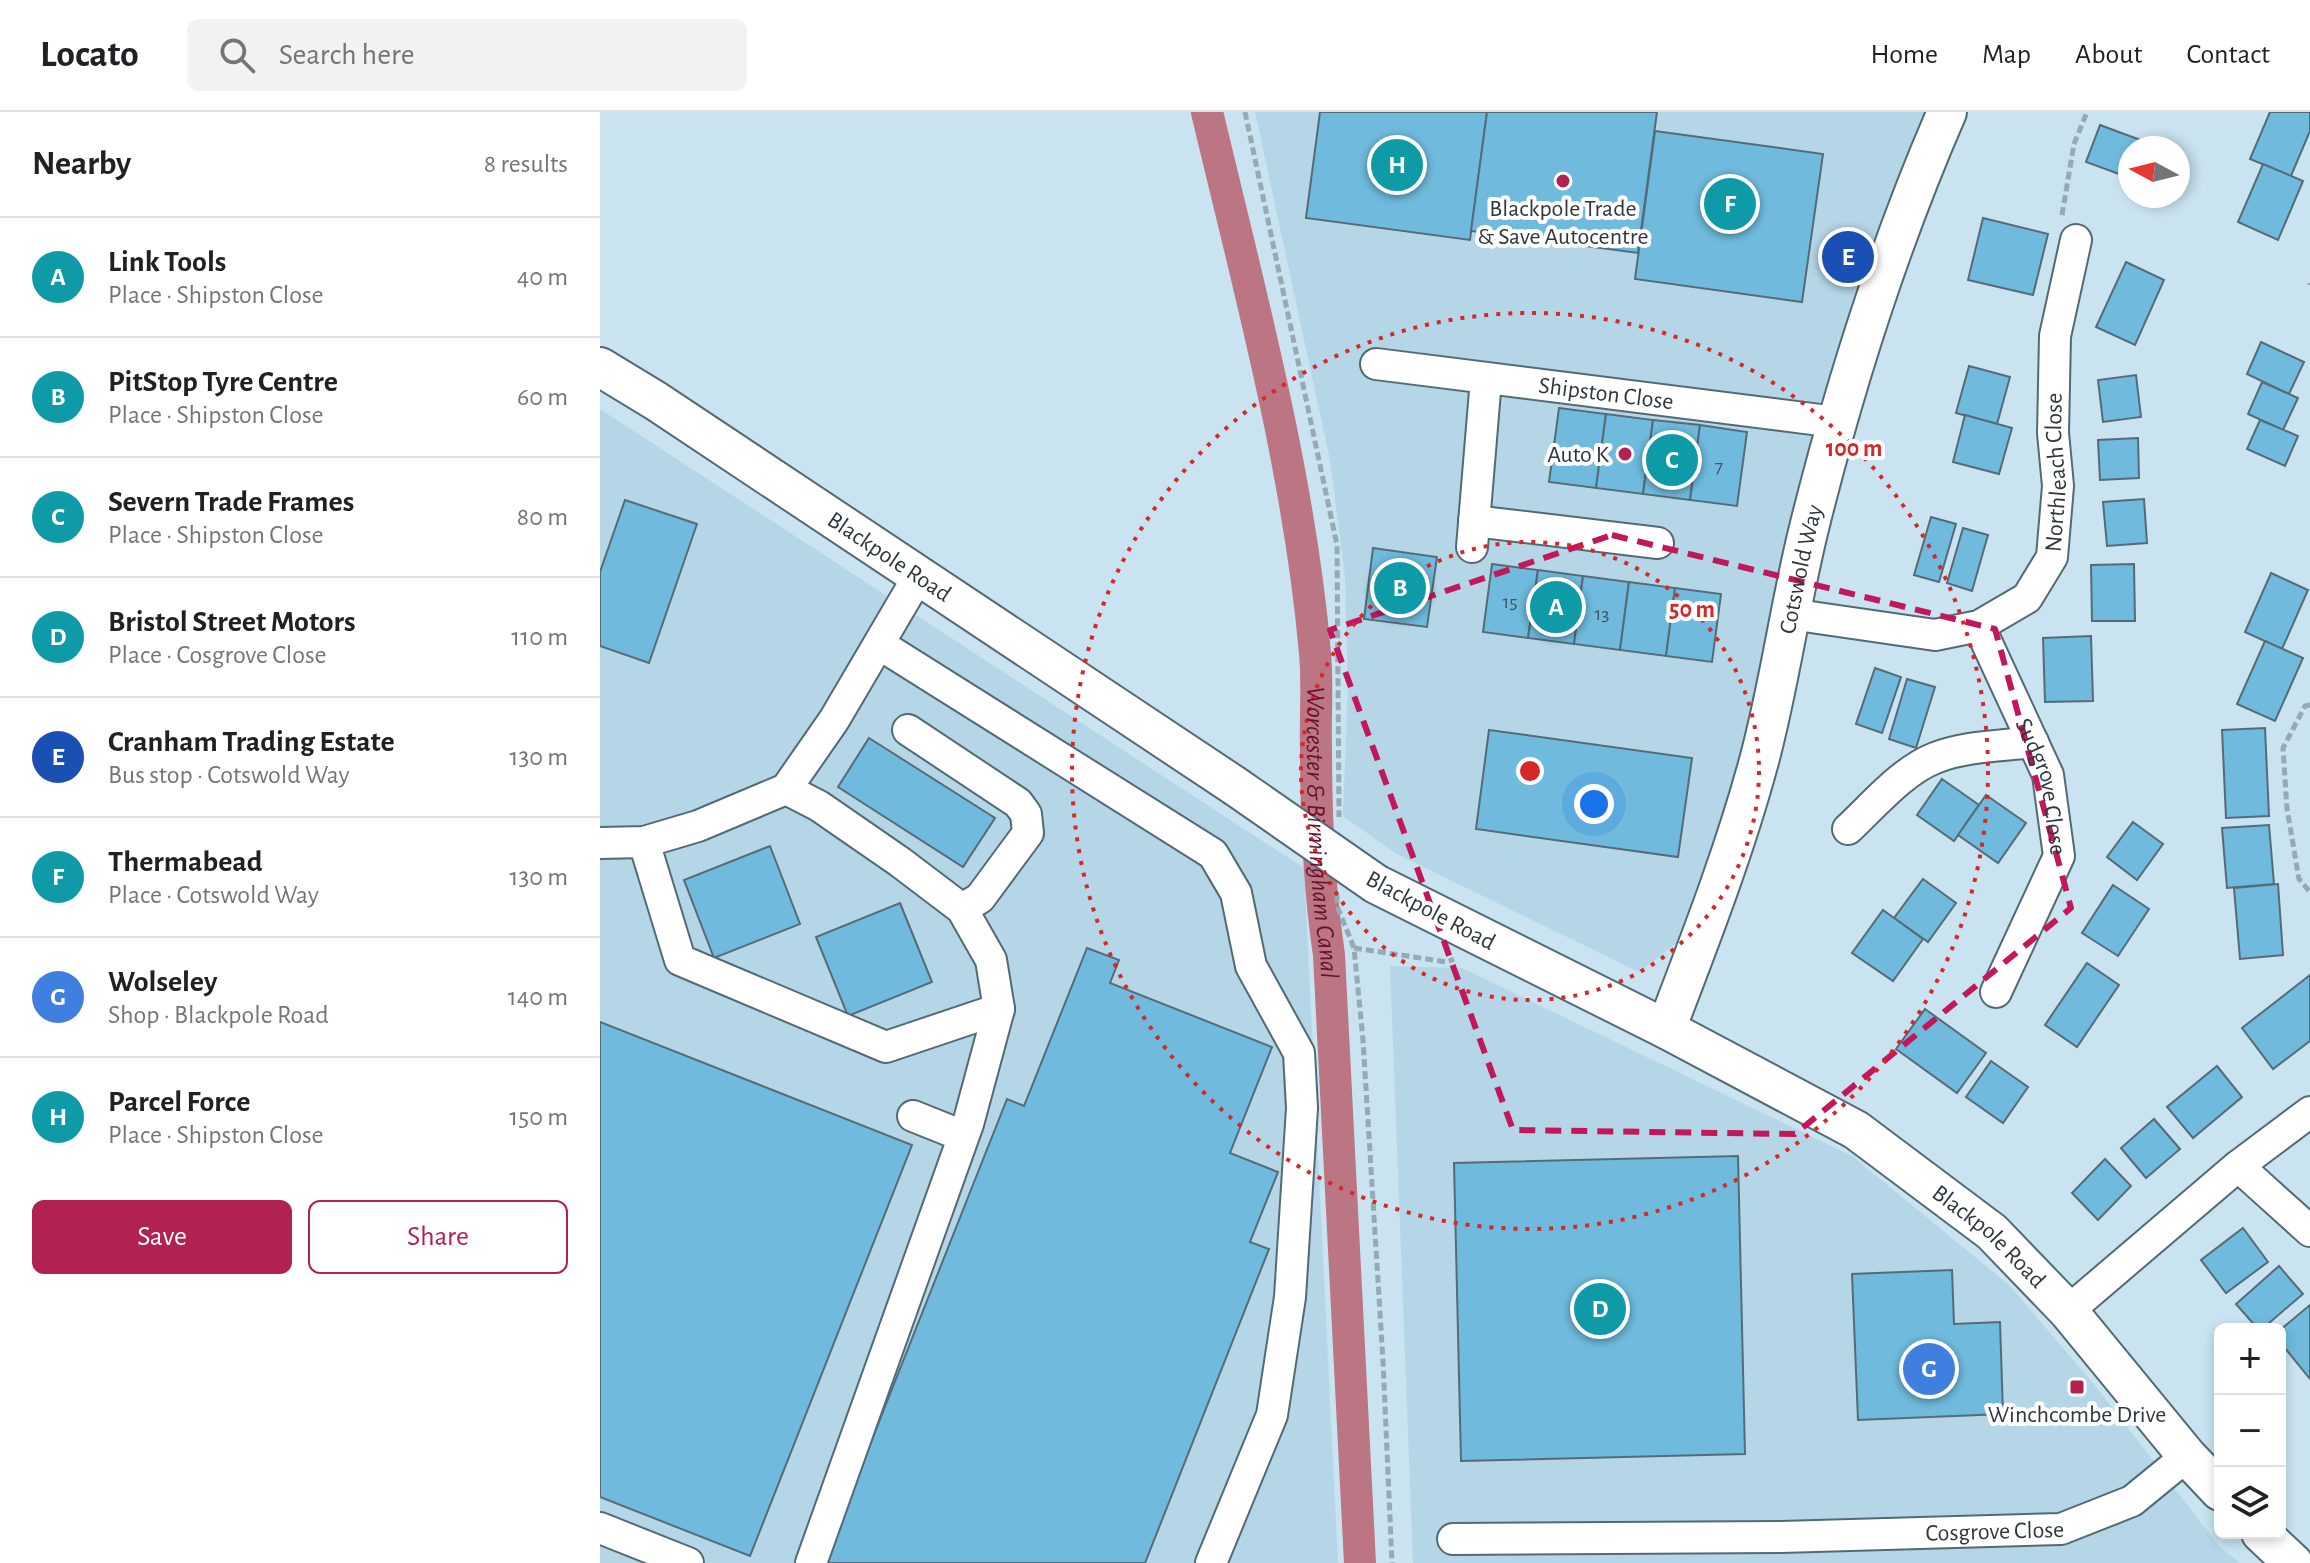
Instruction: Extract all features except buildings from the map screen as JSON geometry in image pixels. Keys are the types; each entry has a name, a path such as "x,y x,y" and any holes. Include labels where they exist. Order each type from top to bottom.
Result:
{"main road":[{"name":"Cotswold Way","path":"1666,1029 1734,850 1760,757 1809,527 1836,422 1891,252 1947,112"},
{"name":"Blackpole Road","path":"600,367 656,401 1235,786 1376,884 1666,1029 1856,1130 1992,1232 2068,1311 2214,1485"},
{"path":"2267,1539 2293,1563"}],"street":[{"name":"Northleach Close","path":"1790,614 1935,635 1979,626 2027,598 2052,557 2058,486 2053,433 2055,336 2076,240"},
{"name":"Shipston Close","path":"1376,364 1836,422"},
{"path":"1486,379 1473,534 1658,543"},
{"path":"600,849 600,843 644,842 698,826 786,789 834,720 918,577"},
{"name":"Sudgrove Close","path":"1979,626 2048,775 2059,856 1996,992"},
{"path":"879,644 1213,854 1236,893 1251,966 1299,1053 1302,1108 1290,1297 1272,1415 1211,1563"},
{"path":"908,730 1018,803 1026,814 1028,833 1017,851 980,898 962,909"},
{"path":"1848,829 1906,776 1932,759 1957,751 2033,742"},
{"path":"786,789 819,806 962,909 991,960 999,1009 963,1136 811,1563"},
{"path":"644,842 680,960 886,1047 999,1009"},
{"path":"2068,1311 2238,1166 2310,1112"},
{"path":"913,1116 963,1136"},
{"path":"2238,1166 2310,1231"},
{"name":"Cosgrove Close","path":"1453,1539 1781,1550 2061,1529 2132,1501 2187,1456"},
{"path":"600,1528 688,1563"}],"path":[{"path":"1245,112 1337,545 1340,804"},
{"path":"2076,240 2061,219 2074,144 2087,112"},
{"path":"2310,705 2305,706 2283,748 2287,809 2299,879 2310,892"},
{"path":"1337,906 1354,948 1363,1040 1392,1563"},
{"path":"1354,948 1447,962 1497,945"}],"highlighted area":[{"path":"1612,535 1995,629 2071,908 1795,1134 1513,1130 1330,630"}],"shaded area":[{"path":"1255,112 1926,112 1858,294 1828,385 1798,503 1754,722 1711,855 1679,941 1639,972 1395,853 1343,816 1348,686 1345,577 1330,460"},
{"path":"600,409 1304,868 1338,1563 600,1563"},
{"path":"1390,966 1462,968 1852,1156 2009,1285 2097,1388 2219,1546 2240,1563 1413,1563"}],"waterway":[{"name":"Worcester & Birmingham Canal","path":"1207,112 1285,449 1315,653 1317,827 1329,955 1360,1563"}],"place":[{"name":"Parcel Force","path":"1397,165"},
{"name":"Blackpole Trade & Save Autocentre","path":"1563,181"},
{"name":"Thermabead","path":"1730,204"},
{"name":"Cranham Trading Estate","path":"1848,257"},
{"name":"Auto K","path":"1625,454"},
{"name":"Severn Trade Frames","path":"1672,460"},
{"name":"PitStop Tyre Centre","path":"1400,588"},
{"name":"Link Tools","path":"1556,607"},
{"name":"Bristol Street Motors","path":"1600,1309"},
{"name":"Wolseley","path":"1929,1369"},
{"name":"Winchcombe Drive","path":"2077,1387"}]}
